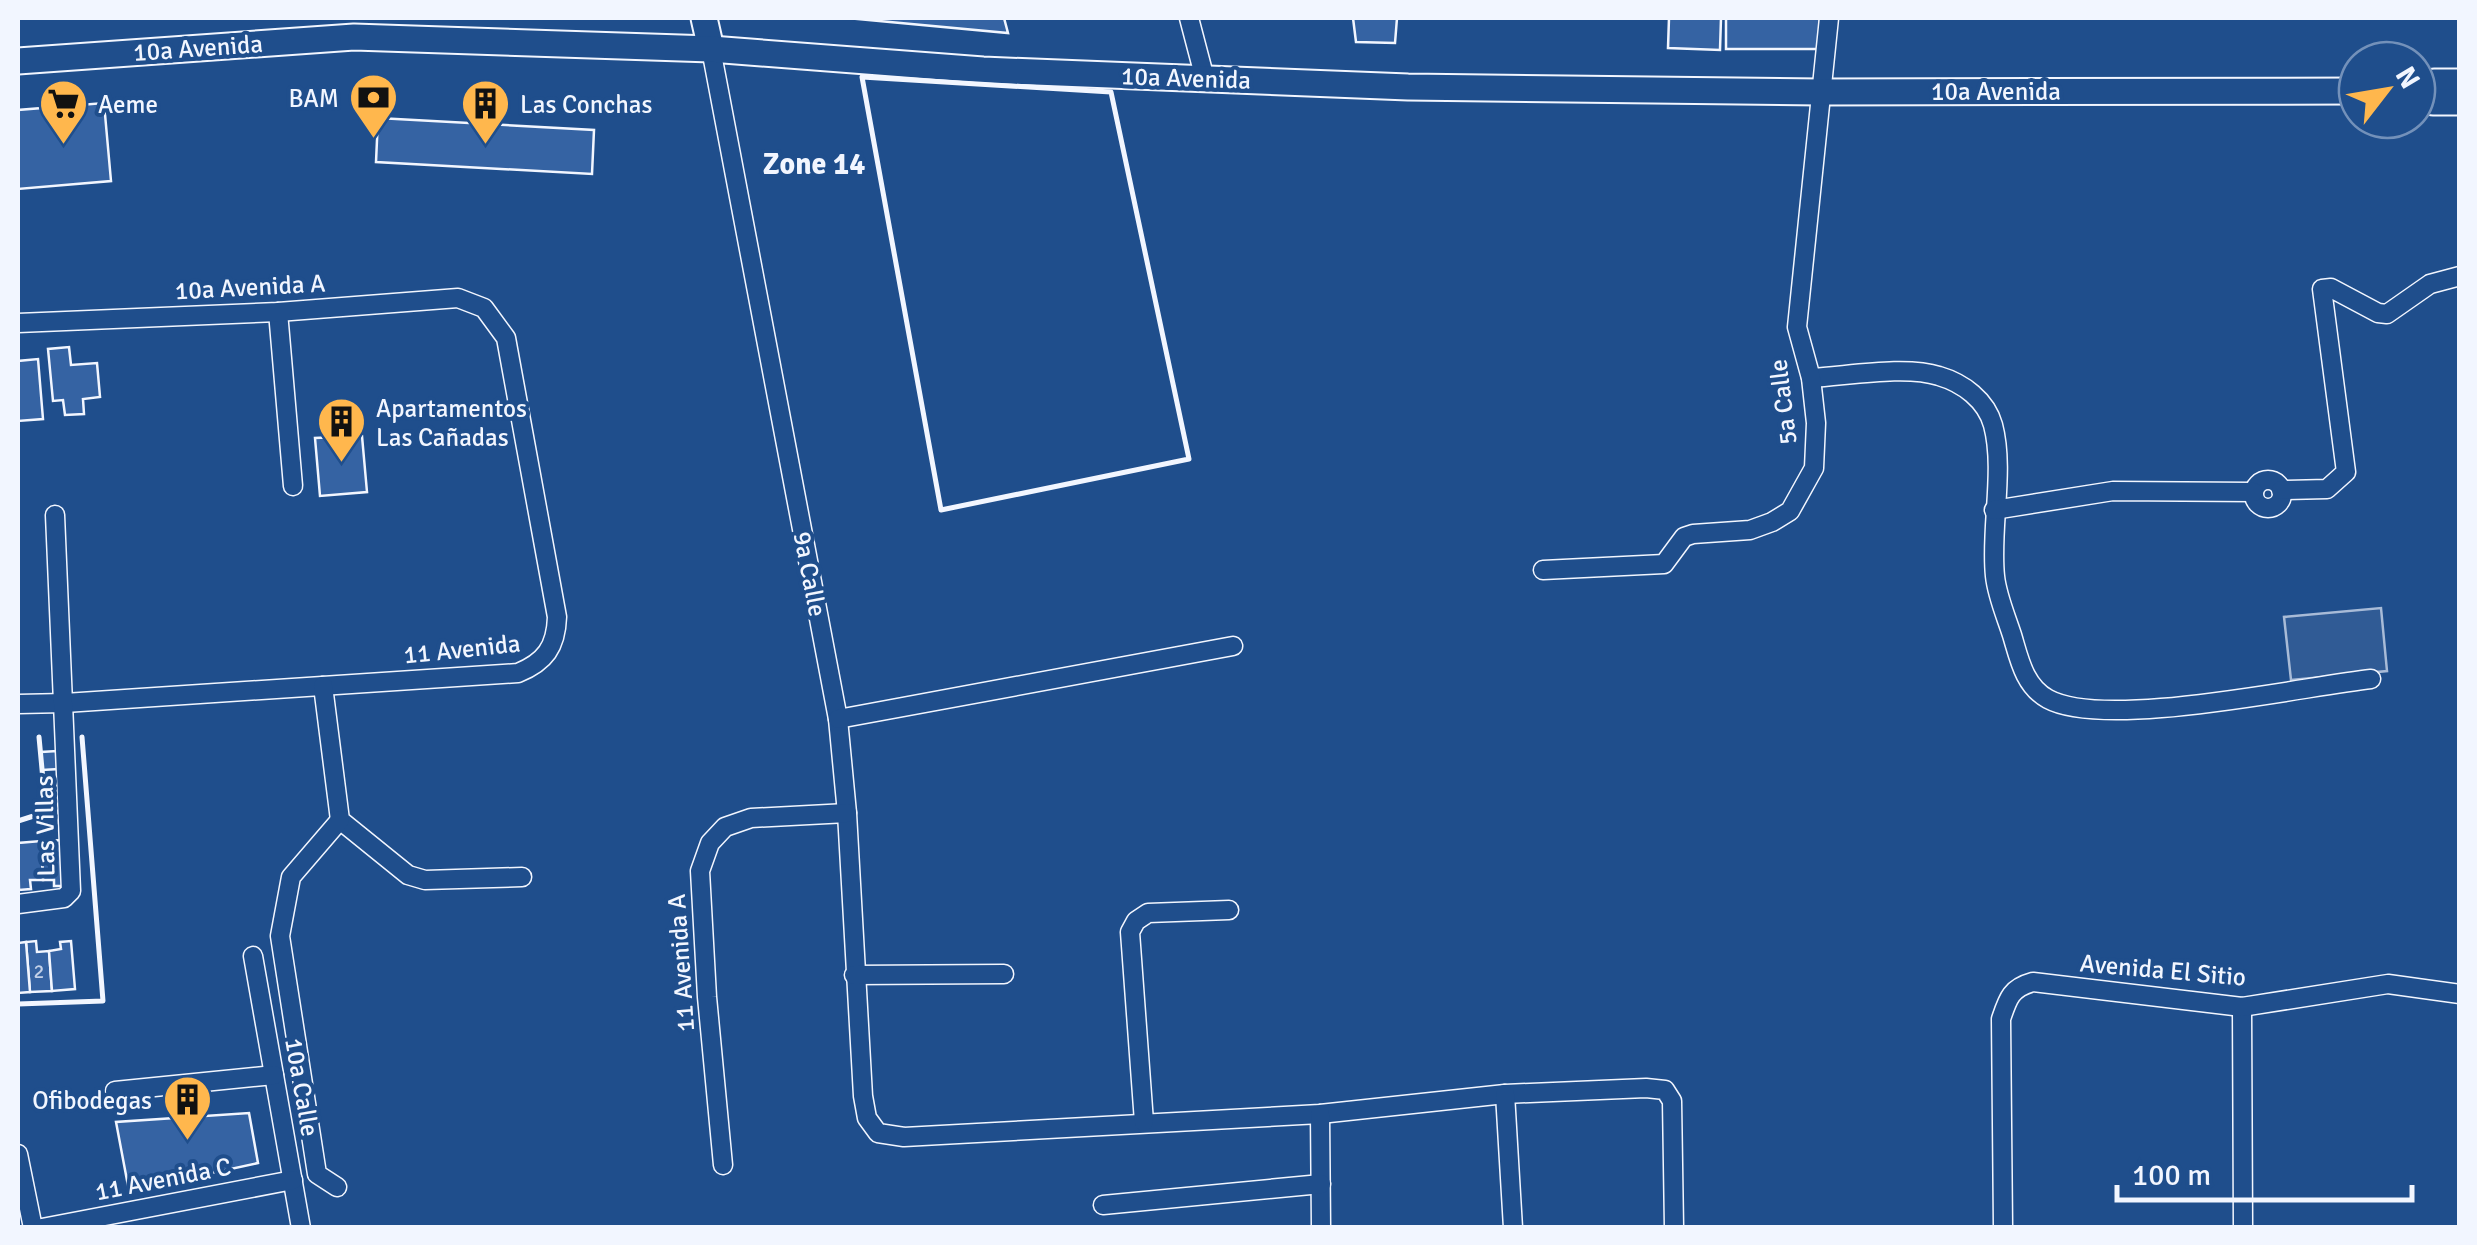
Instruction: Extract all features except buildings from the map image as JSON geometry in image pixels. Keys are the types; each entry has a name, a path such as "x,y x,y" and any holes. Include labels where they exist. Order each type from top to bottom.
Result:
{"street":[{"name":"9a Calle","path":"704,18 838,719 866,1118 878,1133 904,1137 1144,1122"},
{"path":"1188,18 1205,79"},
{"name":"5a Calle","path":"1543,570 1654,566 1672,557 1684,537 1750,530 1790,511 1814,468 1816,423 1811,378 1797,327 1829,18"},
{"name":"10a Avenida","path":"18,61 354,36 710,49 983,70 1408,87 1820,92 2337,91"},
{"path":"1994,510 2112,491 2254,492 2266,480 2278,484 2281,490 2327,489 2346,472 2322,289 2331,288 2387,314 2430,284 2460,276"},
{"name":"10a Avenida A","path":"18,324 278,312 458,298 484,308"},
{"name":"11 Avenida","path":"18,704 518,673 536,666 548,654 556,634 557,617 506,338 484,308"},
{"path":"278,312 293,486"},
{"path":"1811,378 1937,375 1972,391 1993,423 1995,579 2024,672 2034,688 2049,700 2088,710 2272,695 2370,679"},
{"path":"55,515 65,703"},
{"path":"838,719 1234,646"},
{"path":"322,686 340,820 408,876 424,880 522,878"},
{"name":"Las Villas","path":"18,904 64,898 71,891 65,703"},
{"name":"11 Avenida A","path":"723,1165 700,871 710,843 724,828 751,818 847,813"},
{"path":"337,1187 317,1174 280,936 291,878 340,820"},
{"path":"1229,910 1148,913 1136,921 1130,932 1144,1122 1320,1114 1505,1094 1665,1090 1672,1101 1674,1228"},
{"name":"10a Calle","path":"253,956 300,1228"},
{"path":"854,976 1004,974"},
{"name":"Avenida El Sitio","path":"2003,1228 2000,1019 2009,994 2019,986 2033,982 2242,1007 2388,984 2460,994"},
{"path":"2242,1007 2243,1228"},
{"path":"115,1092 274,1075"},
{"path":"1505,1094 1513,1228"},
{"path":"1320,1114 1321,1228"},
{"path":"18,1154 33,1228"},
{"name":"11 Avenida C","path":"42,1228 293,1180"},
{"path":"1103,1205 1321,1184"}],"shaded area":[{"path":"2381,608 2387,671 2291,680 2284,617"}],"wall":[{"path":"862,77 1111,92 1189,459 941,510 862,77"},
{"path":"18,821 46,812 39,737"},
{"path":"18,1004 103,1001 82,737"}],"place":[{"name":"BAM","path":"374,140"},
{"name":"Aeme","path":"63,146"},
{"name":"Las Conchas","path":"485,146"},
{"name":"Apartamentos Las Cañadas","path":"341,464"},
{"name":"Ofibodegas","path":"187,1142"}],"district":[{"name":"Zone 14","path":"814,164"}]}
